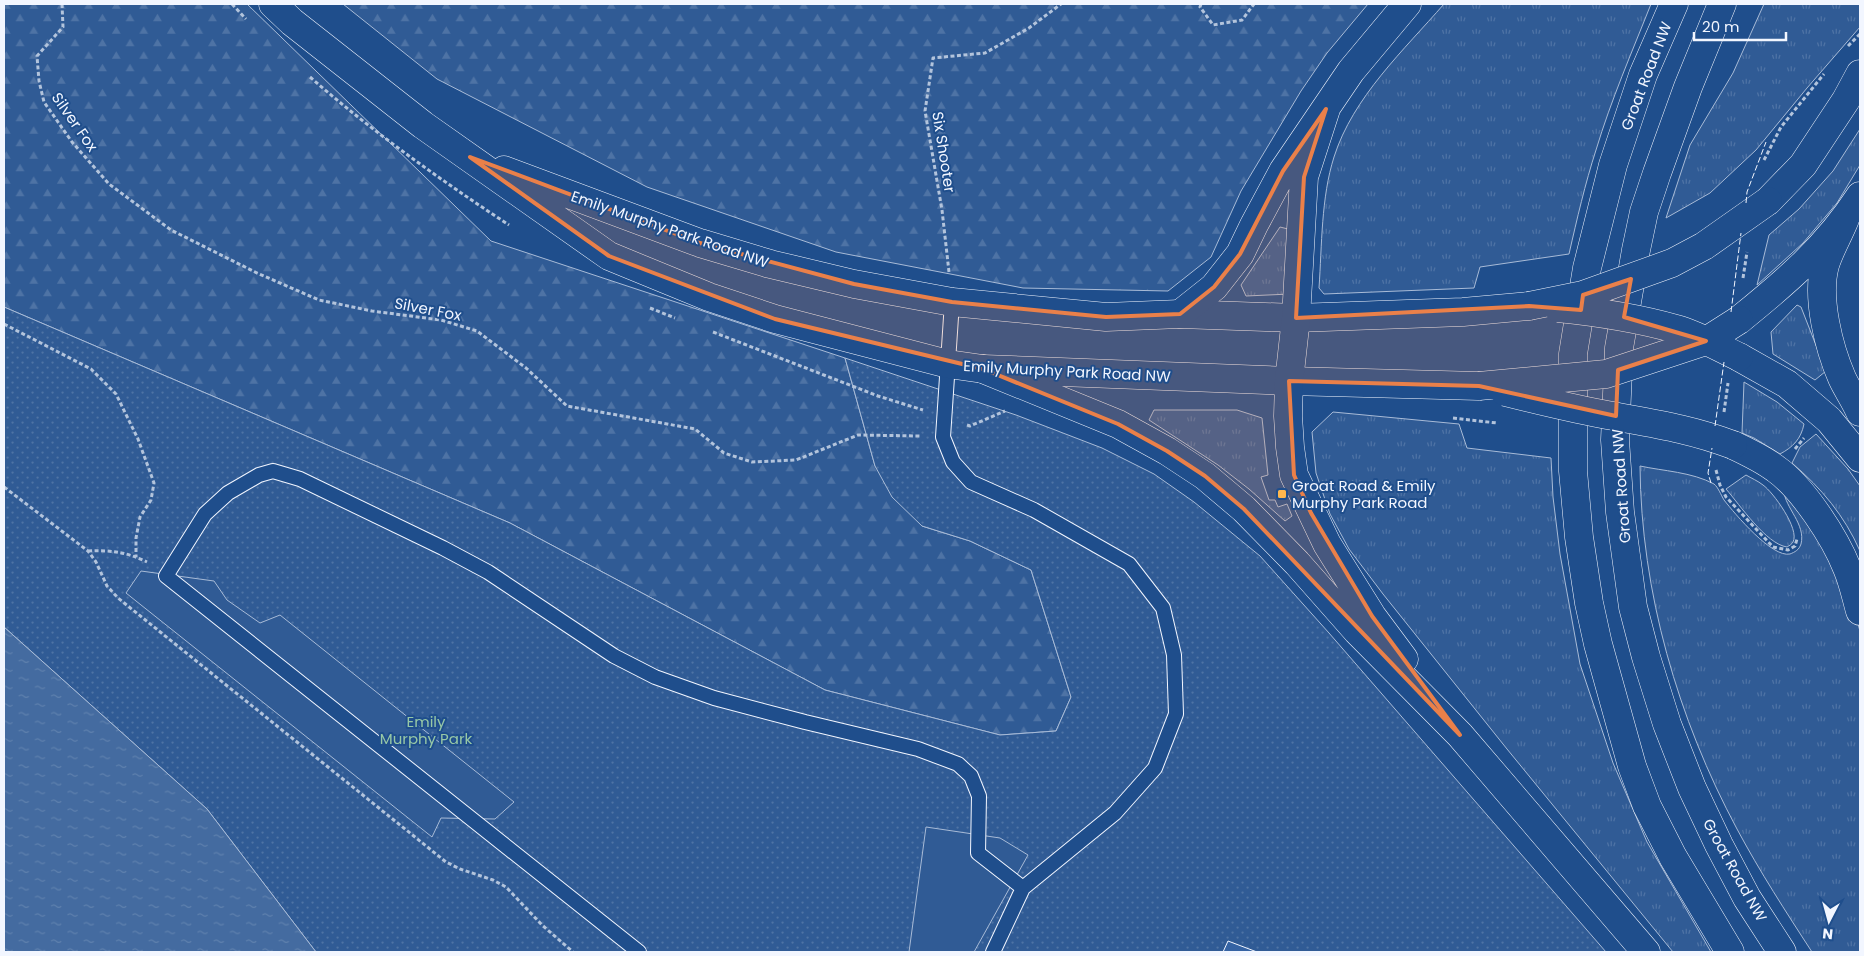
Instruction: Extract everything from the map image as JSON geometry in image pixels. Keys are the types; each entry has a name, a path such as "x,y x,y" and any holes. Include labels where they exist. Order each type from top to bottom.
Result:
{"street":[{"name":"Emily Murphy Park Road NW","path":"273,4 292,22 423,125 609,256 709,297 775,319 948,364 983,369 1288,382 1468,386 1606,374 1706,340 1739,320 1793,276 1845,219 1860,196"},
{"path":"1180,314 1214,287 1240,254 1282,171 1351,71 1407,4"},
{"name":"Groat Road NW","path":"1674,4 1644,75 1613,165 1588,268 1574,354 1573,471 1579,537 1589,603 1598,644 1632,766 1647,806 1673,856 1730,952"},
{"name":"Groat Road NW","path":"1722,4 1656,173 1640,231 1619,348 1615,440 1617,474 1620,512 1634,607 1646,657 1667,724 1692,788 1719,845 1747,898 1782,952"},
{"path":"1530,306 1583,296 1672,263 1704,246 1768,201 1803,165 1846,100 1860,74"},
{"path":"1326,108 1304,177 1296,318 1288,382 1289,431 1294,475 1327,544 1372,616 1460,735 1646,952"},
{"name":"Emily Murphy Park Road NW","path":"470,157 700,242 762,261 854,284 952,302 1106,317 1180,314 1296,318 1463,312 1530,306 1614,314 1676,329 1706,340 1787,384 1829,420 1860,458"},
{"path":"1845,219 1825,266 1823,305 1825,324 1832,352 1860,412"},
{"path":"983,369 1118,424 1167,451 1205,476 1244,509 1297,563 1357,631 1460,735"},
{"path":"1468,386 1703,433 1733,445 1778,470 1801,494 1833,540 1847,568 1860,612"}],"lane":[{"path":"952,302 943,437 953,462 971,482 1034,510 1129,564 1163,608 1174,655 1176,714 1155,768 1115,813 1023,888 993,952"},
{"path":"639,952 166,576 205,514 228,493 259,474 273,471 300,479 443,548 488,572 614,656 655,677 714,698 918,749 958,764 970,776 979,796 978,853 1023,888"}],"path":[{"name":"Silver Fox","path":"62,4 63,27 37,56 39,81 44,102 72,142 109,184 171,230 240,264 319,300 372,311 441,320 477,331 526,368 567,406 695,429 724,452 752,462 796,460 858,434 943,437"},
{"name":"Six Shooter","path":"952,302 942,210 924,111 932,58 985,53 1029,28 1061,4"},
{"path":"1201,4 1200,7 1213,25 1242,20 1254,4"},
{"path":"1848,46 1860,34"},
{"path":"1761,165 1781,127 1829,69"},
{"path":"4,324 91,369 116,394 138,439 154,483 151,500 140,517 136,538 136,557"},
{"path":"878,396 943,416"},
{"path":"1716,467 1720,485 1726,497 1773,547 1788,550 1795,546 1798,537"},
{"path":"4,486 88,551 96,562 107,586 118,598 446,862 506,887 542,925 573,952"},
{"path":"88,551 109,550 136,557 149,563 166,576"}],"highlighted area":[{"path":"1326,109 1304,177 1296,318 1529,306 1581,310 1583,295 1631,279 1624,317 1706,341 1618,370 1616,416 1479,386 1289,381 1294,475 1311,513 1372,616 1460,735 1244,509 1205,476 1167,451 1118,424 983,369 775,319 609,256 470,157 700,243 854,284 952,302 1106,317 1180,314 1214,287 1240,254 1283,171"}],"green space":[{"path":"4,4 247,4 491,241 845,358 875,466 922,526 970,541 1031,570 1071,697 1056,731 1000,735 825,690 510,523 4,307"},
{"path":"343,4 1368,4 1327,53 1301,91 1241,191 1211,257 1168,291 1023,288 836,252 647,187 437,79"},
{"path":"1444,4 1651,4 1602,131 1569,254 1480,267 1474,288 1324,294 1319,288 1324,205 1334,157 1343,135 1354,114 1381,75"},
{"path":"1764,4 1860,4 1860,27 1756,150 1710,193 1666,218 1690,145 1733,73"},
{"path":"1860,129 1860,165 1837,203 1803,243 1757,285 1769,235 1799,209 1833,171"},
{"path":"1280,227 1292,230 1290,294 1246,296 1241,285"},
{"path":"1797,305 1801,307 1826,371 1815,380 1773,354 1771,332"},
{"name":"Emily Murphy Park","path":"4,307 510,523 825,690 1000,735 1056,731 1071,697 1031,570 970,541 922,526 892,497 875,466 845,358 1016,415 1102,448 1154,474 1194,502 1260,556 1606,952 316,952 207,809 4,627"},
{"path":"1744,382 1777,402 1804,424 1796,442 1780,454 1742,433"},
{"path":"1154,410 1237,410 1262,418 1268,475 1261,477 1269,500 1275,500 1278,507 1287,504 1292,516 1285,521 1218,465 1149,420"},
{"path":"1333,412 1459,424 1467,448 1551,458 1553,497 1560,554 1580,664 1613,763 1647,842 1711,952 1673,952 1507,749 1349,549 1330,514 1316,473 1312,432"},
{"path":"1816,434 1848,469 1860,486 1860,551 1847,526 1831,503 1792,463 1800,447"},
{"path":"1640,466 1687,474 1714,484 1729,507 1754,534 1774,549 1790,554 1799,548 1802,537 1801,530 1788,504 1784,491 1809,518 1857,621 1860,631 1860,952 1812,952 1755,861 1716,787 1697,744 1667,654 1647,560"},
{"path":"1746,475 1767,489 1784,511 1793,529 1794,536 1793,542 1789,546 1779,544 1762,532 1726,489"}],"shaded area":[{"path":"141,571 214,581 227,600 260,623 280,615 514,802 495,819 441,818 432,837 126,593"},
{"path":"926,827 1000,838 1028,855 974,952 909,952"}],"water":[{"path":"4,627 207,809 316,952 4,952"}],"building":[{"path":"1228,941 1257,952 1223,952"}],"fence":[{"path":"1746,203 1747,192 1766,142"},
{"path":"1731,312 1741,233"},
{"path":"1715,426 1724,362"},
{"path":"1711,483 1708,473 1712,448"}],"place":[{"name":"Groat Road & Emily Murphy Park Road","path":"1282,494"}]}
